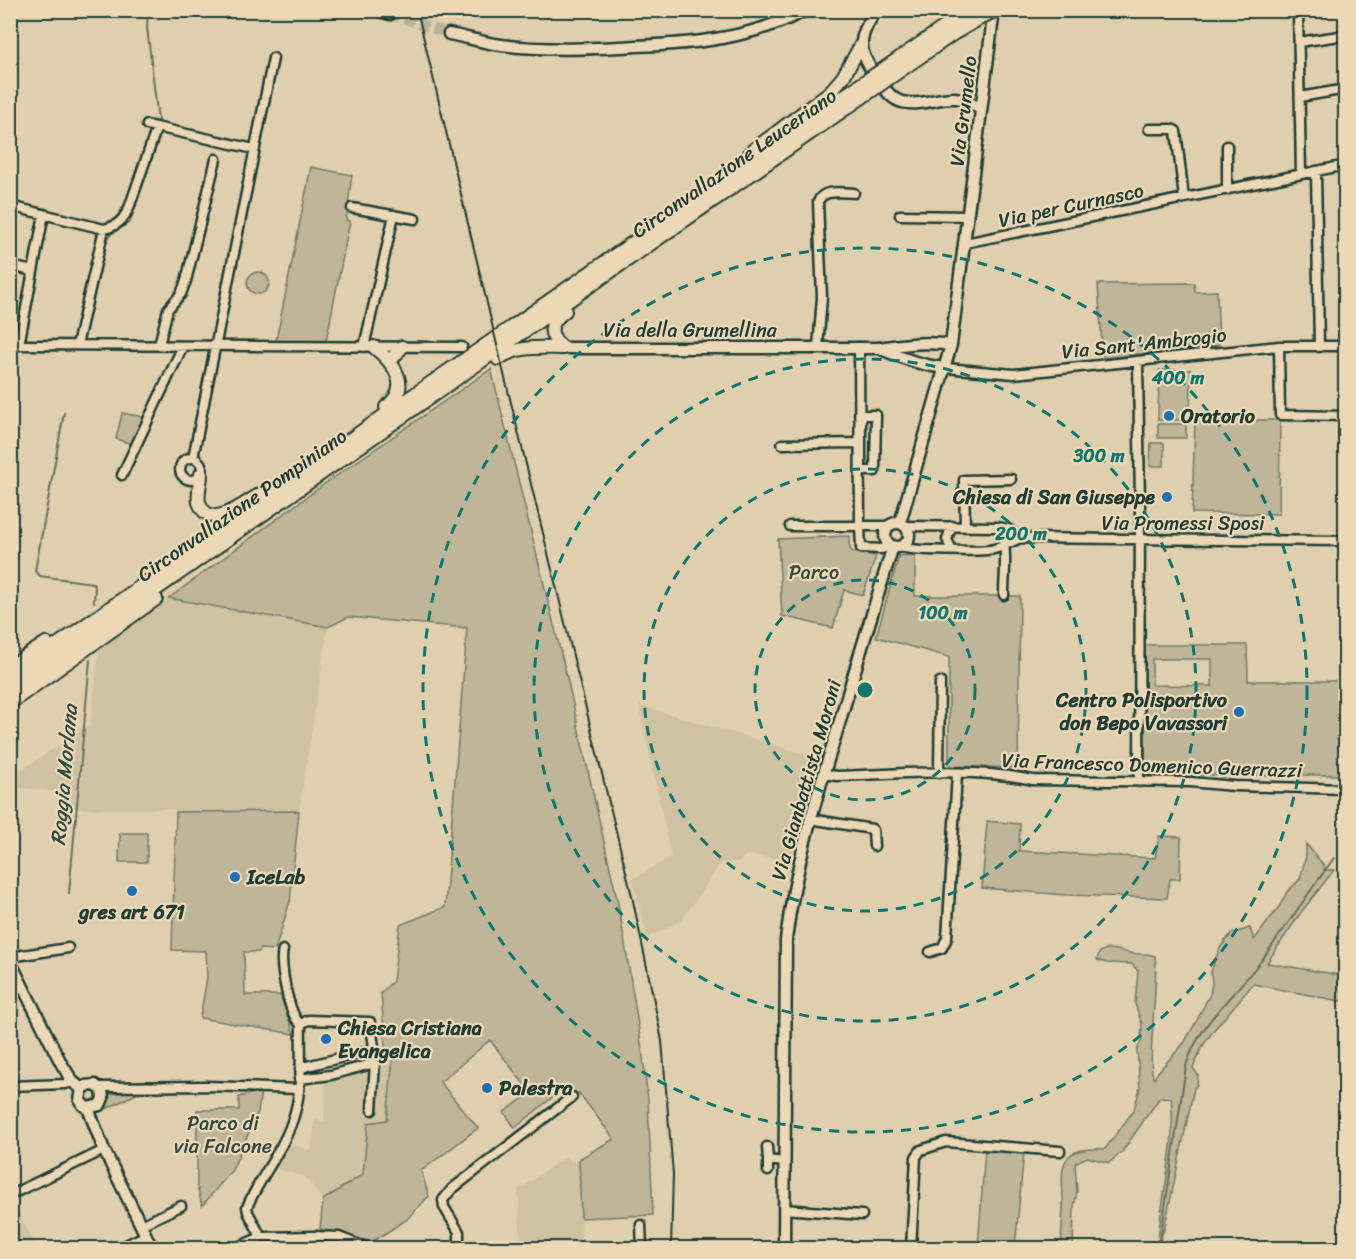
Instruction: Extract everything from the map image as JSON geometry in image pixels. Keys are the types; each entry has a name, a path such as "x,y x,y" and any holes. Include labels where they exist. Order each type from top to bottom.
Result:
{"highway":[{"name":"Circonvallazione Leuceriano","path":"495,345 595,284 871,85 939,29 969,10"},
{"name":"Circonvallazione Leuceriano","path":"885,74 995,10"},
{"path":"736,172 752,151 830,92 843,77 861,45"},
{"name":"Circonvallazione Leuceriano","path":"495,345 736,172 871,85"},
{"path":"563,348 553,338 551,331 554,322 563,312 589,296 595,284"},
{"name":"Circonvallazione Pompiniano","path":"10,692 404,416 495,345"},
{"name":"Circonvallazione Pompiniano","path":"10,678 304,473 495,345"},
{"path":"201,474 199,502 205,511 221,517 256,496 304,473 335,442 395,398 399,379 390,361 369,346"},
{"path":"390,361 402,347"},
{"path":"404,416 428,408 507,352 521,348 563,348"},
{"path":"10,667 165,561 201,545"},
{"path":"10,703 142,610 184,571"}],"main road":[{"path":"378,10 390,15"},
{"path":"449,34 494,44 549,48 688,44 753,30 806,10"},
{"path":"863,10 866,28"},
{"path":"877,10 866,28 861,45 862,53 868,66 888,93 897,100 912,103 960,97 970,101 981,110"},
{"name":"Via Grumello","path":"946,368 965,243 995,10"},
{"name":"Via della Grumellina","path":"563,348 879,348 902,344 951,345"},
{"name":"Via della Grumellina","path":"879,348 930,366 946,368"},
{"name":"Via Gianbattista Moroni","path":"900,524 946,368"},
{"name":"Via Gianbattista Moroni","path":"900,524 909,535 905,544 895,546 886,540 885,534 888,527 900,524"},
{"name":"Via Gianbattista Moroni","path":"784,1248 786,940 798,864 814,820 824,774 895,546"},
{"path":"10,959 62,1063 78,1085 80,1100 88,1108 104,1150 152,1248"},
{"path":"78,1085 99,1088 103,1094 102,1102 96,1108 88,1108"}],"street":[{"path":"1298,10 1300,174"},
{"path":"1299,42 1346,35"},
{"path":"193,458 273,58"},
{"path":"1300,97 1346,89"},
{"path":"147,125 254,148"},
{"path":"10,206 104,229 112,227 123,220 129,208 157,127"},
{"path":"1149,129 1176,130 1184,198"},
{"path":"1227,146 1227,190"},
{"path":"159,345 168,309 181,294 186,281 216,159"},
{"name":"Via per Curnasco","path":"965,243 1346,165"},
{"path":"1317,171 1319,347"},
{"path":"818,348 822,297 818,202 820,197 827,192 854,193"},
{"path":"352,208 416,219"},
{"path":"44,214 15,345 462,347"},
{"path":"900,214 968,216"},
{"path":"369,346 394,215"},
{"path":"77,345 104,229"},
{"path":"10,266 33,271"},
{"path":"122,475 183,346"},
{"path":"1279,346 1280,415 1346,416"},
{"name":"Via Sant'Ambrogio","path":"946,368 1014,374 1279,346 1346,346"},
{"path":"859,347 860,526"},
{"path":"1138,361 1139,782"},
{"path":"861,415 876,415 875,471 861,471 861,415"},
{"path":"782,444 859,443"},
{"path":"193,458 201,465 201,474 192,480 185,478 180,467 182,462 193,458"},
{"path":"965,527 964,480 1011,479"},
{"name":"Via Promessi Sposi","path":"790,526 900,524 998,527 1020,538"},
{"name":"Via Promessi Sposi","path":"860,526 861,548 882,549 895,546 920,550 991,550 1020,538 1346,541"},
{"path":"951,549 947,539 952,526"},
{"path":"998,527 1003,536 1004,595"},
{"path":"939,773 940,682"},
{"name":"Via Francesco Domenico Guerrazzi","path":"824,774 837,776 939,773 1016,776 1033,780 1346,789"},
{"path":"930,952 942,948 947,938 957,774"},
{"name":"Via Gianbattista Moroni","path":"814,820 872,829 874,846"},
{"path":"10,959 68,948"},
{"path":"261,1237 248,1212 248,1207 289,1130 296,1108 298,1089 301,1024 294,1017 282,969 283,950"},
{"path":"299,1074 307,1066 370,1051 374,1046 372,1024 369,1021 308,1020 301,1024"},
{"path":"299,1074 331,1075 375,1063 372,1110"},
{"path":"10,1086 78,1085"},
{"path":"99,1088 206,1086 298,1089"},
{"path":"459,1248 459,1232 444,1207 443,1200 452,1189 572,1097"},
{"path":"911,1248 916,1157 921,1150 946,1142 1060,1151"},
{"path":"767,1147 768,1170"},
{"path":"11,1192 104,1150"},
{"path":"768,1160 784,1162"},
{"path":"120,1248 181,1206"},
{"path":"784,1209 862,1215"},
{"path":"641,1226 642,1248"},
{"path":"236,1248 261,1237 313,1236 339,1237 368,1248"}],"shaded area":[{"path":"169,598 328,627 299,811 176,812 175,809 70,809 70,793 11,787 10,765 17,773 90,724 100,643"},
{"path":"639,705 819,758 790,860 747,855 739,862 721,863 682,920 647,938 632,879 671,857"},
{"path":"393,1056 387,1120 368,1123 363,1174 323,1200 305,1177 277,1169 289,1144 311,1150 315,1120 324,1121 325,1074"},
{"path":"567,1155 572,1163 579,1159 582,1248 521,1248 518,1190"},
{"path":"12,1200 37,1248 11,1248"}],"green space":[{"path":"311,167 352,175 346,220 350,221 326,341 276,341"},
{"path":"258,272 266,275 269,283 266,291 258,294 250,291 247,283 250,275"},
{"path":"1194,283 1195,292 1217,291 1219,345 1103,358 1098,284"},
{"path":"491,369 568,682 619,908 648,1100 653,1215 581,1218 579,1159 614,1139 579,1093 560,1091 515,1128 504,1112 531,1093 490,1040 440,1082 478,1128 421,1171 429,1196 406,1220 372,1242 320,1229 323,1200 363,1174 368,1123 387,1120 393,1057 386,1058 381,993 393,981 400,925 445,907 467,628 348,617 328,627 169,598 323,485"},
{"path":"1159,370 1191,370 1190,420 1158,420"},
{"path":"122,413 145,417 132,444 116,439"},
{"path":"1195,420 1280,420 1279,514 1192,513"},
{"path":"1158,424 1186,424 1186,438 1158,438"},
{"path":"1151,443 1164,443 1164,466 1150,466"},
{"name":"Parco","path":"850,536 849,545 852,552 876,556 863,595 844,590 833,628 782,616 778,539"},
{"path":"915,555 915,596 1020,596 1018,768 949,766 949,657 876,637 899,556"},
{"path":"1145,645 1247,645 1248,681 1345,681 1345,775 1145,775","holes":["1152,659 1212,659 1212,686 1152,685"]},
{"path":"299,811 290,901 275,950 260,949 259,952 244,952 245,995 280,995 294,1034 200,1018 207,978 206,951 172,950 176,812"},
{"path":"987,821 1020,824 1019,851 1155,858 1159,836 1181,837 1180,879 1170,879 1167,898 1066,895 982,888"},
{"path":"120,833 147,833 147,862 119,862"},
{"path":"1306,844 1325,867 1324,870 1334,870 1299,915 1267,963 1345,976 1345,1002 1253,984 1213,1031 1202,1047 1193,1068 1198,1075 1197,1085 1194,1088 1164,1230 1158,1242 1172,1134 1171,1098 1160,1097 1122,1152 1109,1163 1087,1157 1075,1163 1077,1192 1074,1206 1073,1248 1062,1248 1064,1164 1073,1153 1081,1150 1105,1149 1134,1110 1140,1088 1137,1050 1141,1042 1142,1024 1135,1004 1138,971 1132,964 1106,963 1097,960 1098,954 1105,949 1110,949 1155,956 1151,1058 1154,1079 1184,1043 1195,1024 1210,994 1211,971 1220,948 1231,934 1250,928 1254,940 1279,907 1287,892 1300,879 1306,856"},
{"path":"142,1091 102,1111 107,1094"},
{"name":"Parco di via Falcone","path":"261,1091 258,1112 232,1170 202,1206 197,1186 197,1110 239,1110 239,1097"},
{"path":"985,1148 1024,1152 1015,1248 978,1248"}],"waterway":[{"name":"Roggia Morlana","path":"148,10 147,27 158,120"},
{"name":"Roggia Morlana","path":"92,300 105,243 111,234 130,222 155,149"},
{"name":"Roggia Morlana","path":"64,413 35,571 40,576 93,583 94,602"},
{"name":"Roggia Morlana","path":"69,893 90,660"},
{"path":"1159,1248 1186,1066 1192,1051 1208,1023 1261,961 1334,858"}],"tunnel":[{"path":"390,14 449,34"}],"railway":[{"path":"417,10 632,896 654,1001 662,1041 673,1174 671,1248"}],"place":[{"name":"Oratorio","path":"1169,416"},
{"name":"Chiesa di San Giuseppe","path":"1167,497"},
{"name":"Centro Polisportivo don Bepo Vavassori","path":"1239,712"},
{"name":"IceLab","path":"235,877"},
{"name":"gres art 671","path":"132,891"},
{"name":"Chiesa Cristiana Evangelica","path":"326,1039"},
{"name":"Palestra","path":"487,1088"}]}
